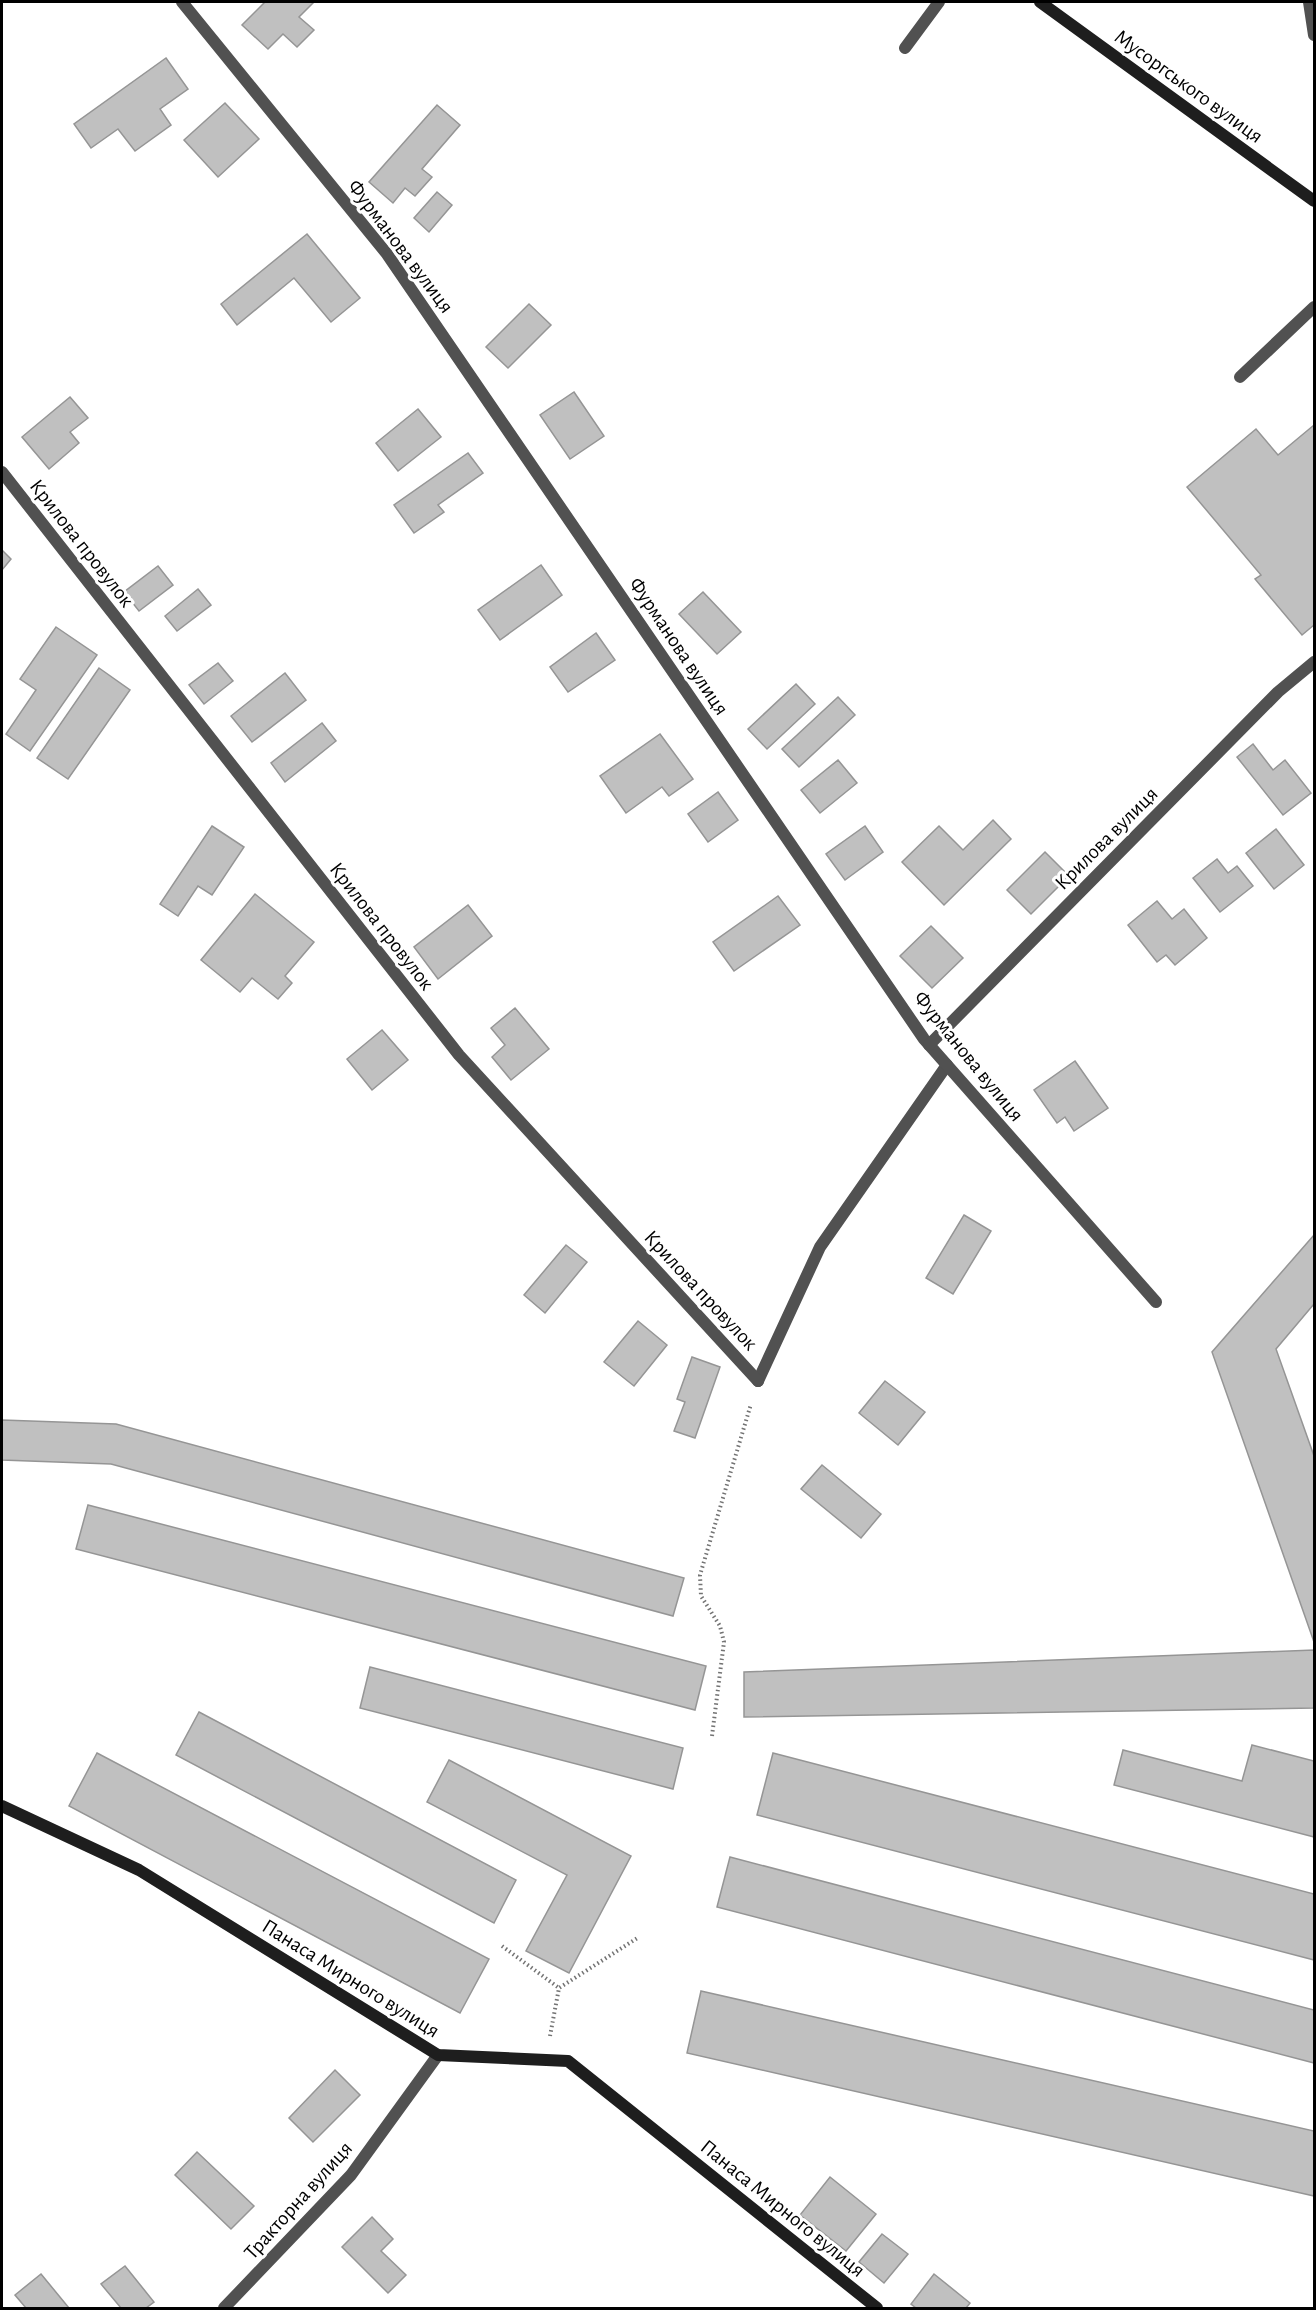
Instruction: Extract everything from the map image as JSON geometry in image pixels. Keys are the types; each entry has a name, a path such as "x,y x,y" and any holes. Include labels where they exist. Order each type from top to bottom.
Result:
{"street":[{"name":"Фурманова вулиця","path":"182,2 387,254 929,1045 1156,1302"},
{"path":"905,48 939,2"},
{"name":"Мусоргського вулиця","path":"1040,2 1314,201"},
{"path":"1309,2 1314,34"},
{"path":"1240,377 1314,307"},
{"name":"Крилова провулок","path":"2,472 459,1055 758,1381"},
{"name":"Крилова вулиця","path":"929,1045 1278,692 1314,662"},
{"path":"758,1381 820,1247 947,1065"},
{"name":"Панаса Мирного вулиця","path":"2,1806 139,1870 438,2055 568,2061 877,2308"},
{"name":"Тракторна вулиця","path":"224,2308 351,2175 438,2055"}],"path":[{"path":"712,1736 724,1642 720,1626 701,1596 700,1575 758,1381"},
{"path":"545,2060 559,1988 639,1937"},
{"path":"502,1946 559,1988"}],"building":[{"path":"265,2 314,2 299,17 314,30 297,47 283,34 268,49 242,25"},
{"path":"166,58 188,89 160,109 171,125 135,151 118,129 91,148 74,124"},
{"path":"225,103 259,139 218,177 184,140"},
{"path":"437,105 460,125 422,169 432,177 415,196 405,188 393,203 369,182"},
{"path":"437,192 452,205 429,232 414,218"},
{"path":"307,234 360,298 331,322 294,278 237,325 221,304"},
{"path":"529,304 551,325 508,368 486,347"},
{"path":"574,392 604,436 570,459 540,415"},
{"path":"70,397 88,418 70,432 79,443 49,469 22,437"},
{"path":"418,409 441,437 398,471 376,443"},
{"path":"1314,425 1314,625 1302,635 1255,579 1261,575 1187,487 1256,429 1278,455"},
{"path":"468,453 483,473 438,505 444,512 414,533 394,505"},
{"path":"2,550 11,559 2,570"},
{"path":"541,565 562,595 500,640 478,610"},
{"path":"158,566 173,585 139,611 124,592"},
{"path":"198,589 211,605 177,631 165,616"},
{"path":"703,592 741,632 717,654 679,614"},
{"path":"56,627 97,655 30,751 6,734 36,690 20,679"},
{"path":"596,633 615,660 568,692 550,667"},
{"path":"218,663 233,681 204,704 189,685"},
{"path":"99,668 130,690 68,779 37,758"},
{"path":"285,673 306,700 252,742 231,716"},
{"path":"796,684 815,704 767,749 748,729"},
{"path":"838,697 855,715 799,767 782,749"},
{"path":"322,723 336,741 285,782 271,763"},
{"path":"660,734 693,779 669,796 662,787 626,813 600,776"},
{"path":"1253,744 1273,770 1285,760 1311,793 1283,815 1237,757"},
{"path":"838,760 857,783 820,813 801,790"},
{"path":"718,792 738,820 708,842 688,814"},
{"path":"993,820 1011,839 944,905 902,862 939,826 963,850"},
{"path":"212,826 244,847 212,895 198,886 178,916 160,904"},
{"path":"865,826 883,852 845,880 826,854"},
{"path":"1276,829 1304,865 1274,889 1246,853"},
{"path":"1045,852 1069,876 1031,914 1007,890"},
{"path":"1217,859 1228,873 1237,866 1253,886 1220,912 1193,878"},
{"path":"255,894 314,942 285,976 292,983 278,999 252,978 240,992 201,960"},
{"path":"778,896 800,925 734,971 713,942"},
{"path":"1157,901 1172,919 1184,909 1207,938 1175,965 1166,955 1157,962 1128,925"},
{"path":"468,905 492,936 438,979 414,947"},
{"path":"931,926 963,958 932,988 900,956"},
{"path":"515,1008 549,1049 511,1080 492,1057 505,1045 491,1028"},
{"path":"382,1030 408,1060 372,1090 347,1059"},
{"path":"1075,1061 1108,1108 1074,1131 1065,1117 1057,1123 1034,1090"},
{"path":"964,1215 991,1231 953,1294 926,1278"},
{"path":"1314,1235 1314,1304 1276,1349 1314,1456 1314,1642 1212,1352"},
{"path":"566,1245 587,1262 545,1313 524,1295"},
{"path":"638,1321 667,1345 634,1386 604,1362"},
{"path":"692,1357 720,1367 695,1438 674,1431 685,1402 677,1399"},
{"path":"885,1381 925,1412 898,1445 859,1413"},
{"path":"2,1420 116,1424 684,1578 673,1616 111,1464 2,1460"},
{"path":"822,1465 881,1514 861,1538 801,1489"},
{"path":"88,1505 706,1666 695,1710 76,1549"},
{"path":"1314,1650 1314,1708 744,1717 744,1672"},
{"path":"370,1667 683,1748 673,1789 360,1708"},
{"path":"199,1712 516,1880 494,1923 176,1755"},
{"path":"1252,1745 1314,1761 1314,1837 1114,1785 1123,1750 1242,1781"},
{"path":"97,1753 489,1959 460,2013 69,1806"},
{"path":"773,1753 1314,1894 1314,1960 757,1815"},
{"path":"449,1760 631,1856 569,1973 526,1951 567,1875 427,1802"},
{"path":"730,1857 1314,2010 1314,2063 717,1907"},
{"path":"701,1991 1314,2131 1314,2196 687,2053"},
{"path":"335,2070 360,2095 313,2142 289,2118"},
{"path":"197,2152 254,2206 231,2229 175,2175"},
{"path":"830,2177 876,2214 846,2251 800,2215"},
{"path":"372,2217 393,2239 381,2251 406,2275 388,2293 342,2247"},
{"path":"882,2234 908,2254 884,2283 859,2262"},
{"path":"125,2266 154,2302 146,2308 121,2308 101,2284"},
{"path":"41,2274 69,2308 26,2308 15,2295"},
{"path":"934,2274 970,2303 966,2308 916,2308 911,2304"}]}
